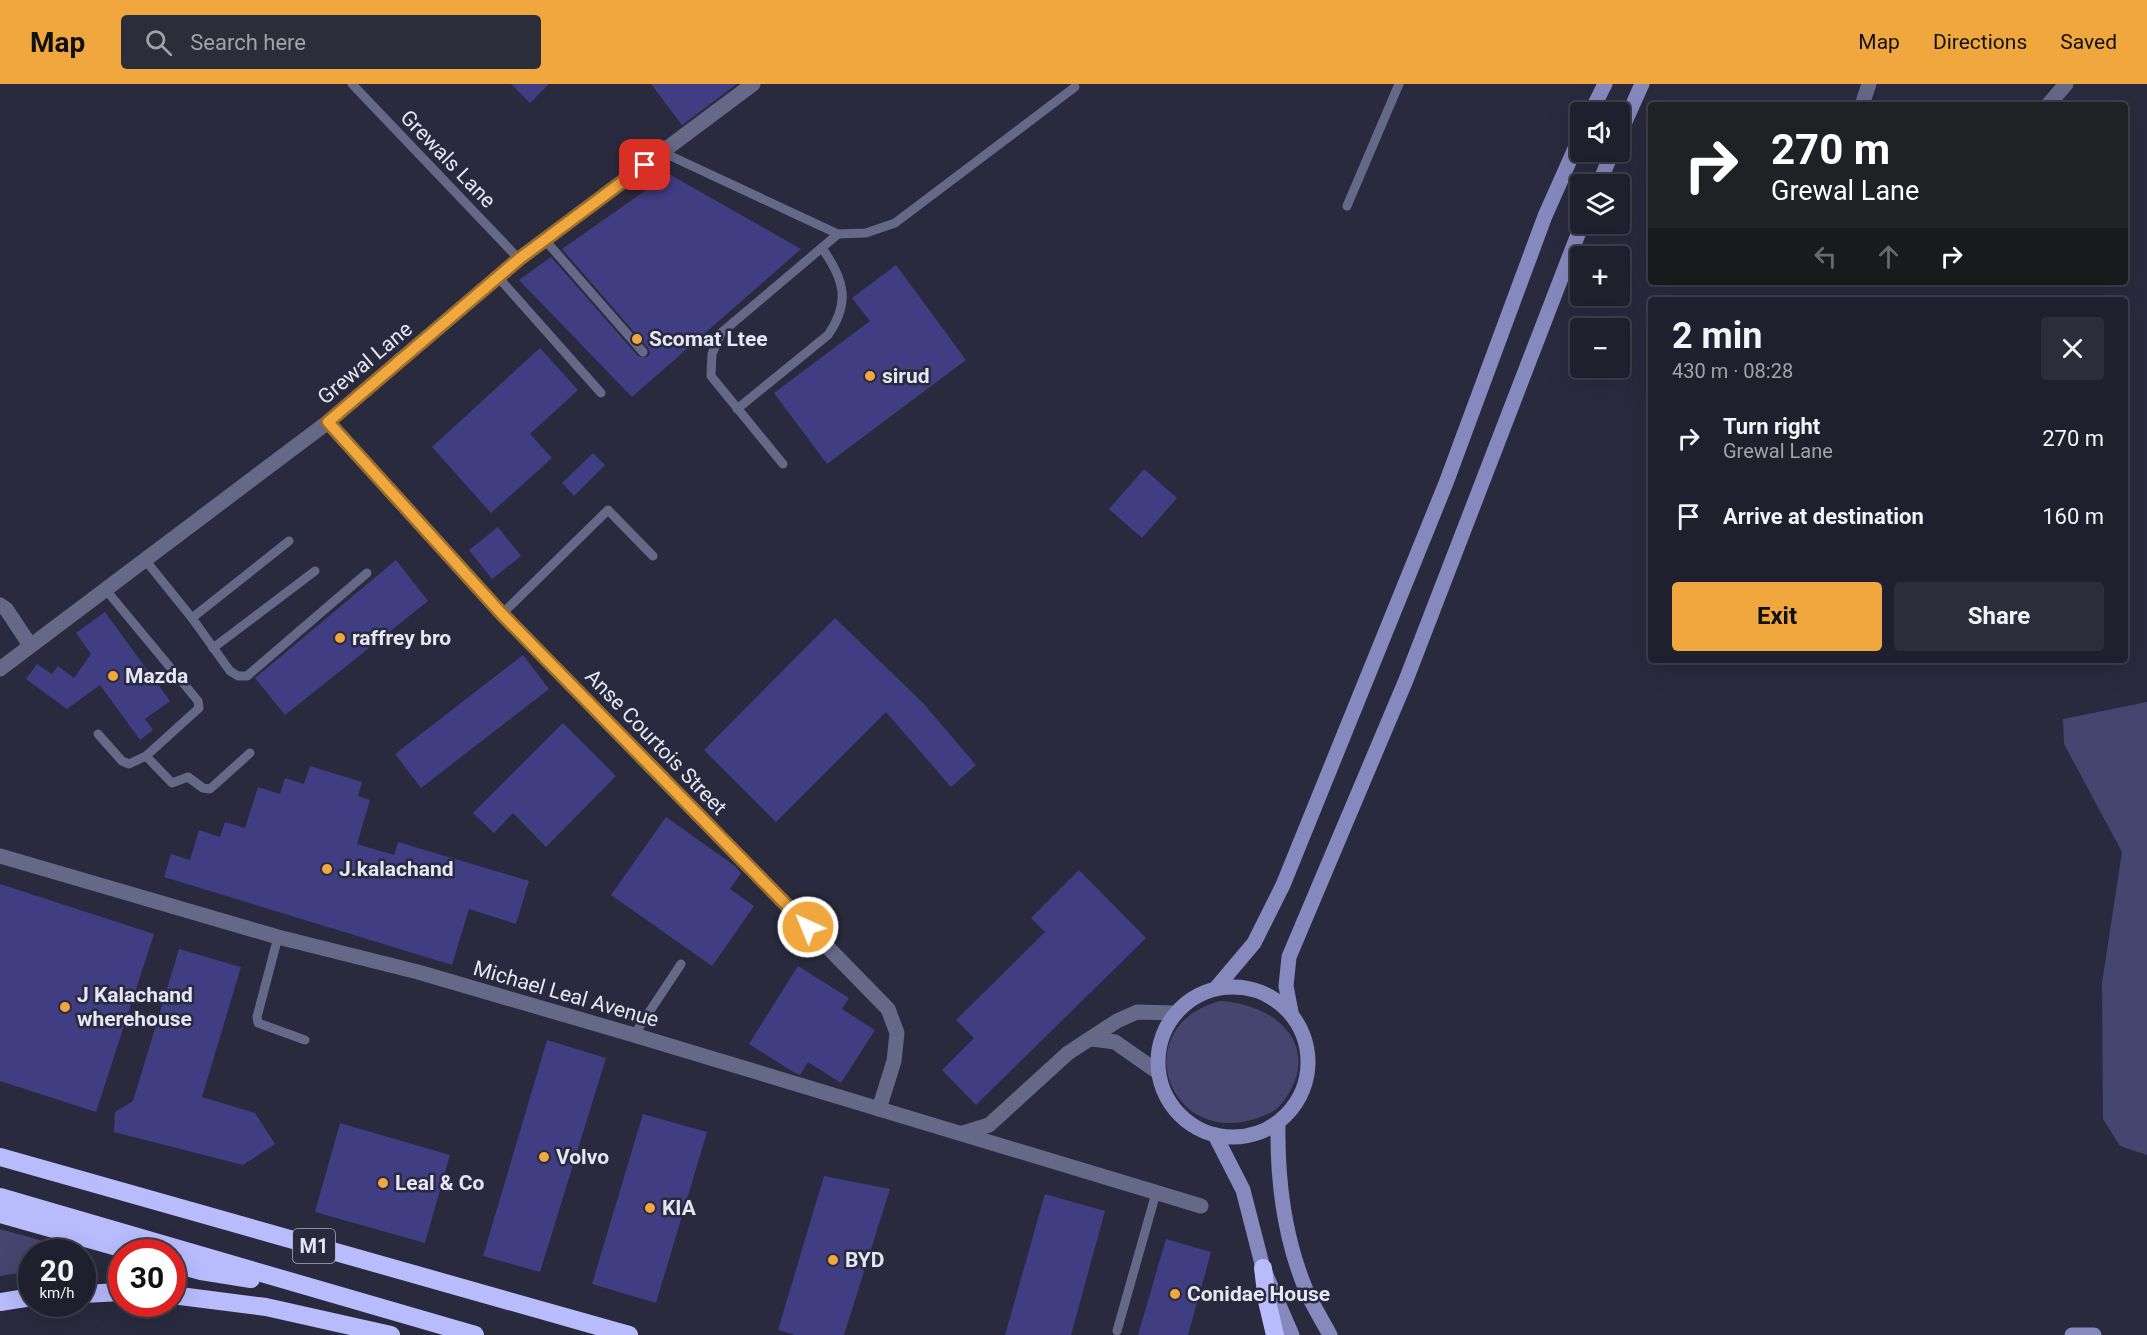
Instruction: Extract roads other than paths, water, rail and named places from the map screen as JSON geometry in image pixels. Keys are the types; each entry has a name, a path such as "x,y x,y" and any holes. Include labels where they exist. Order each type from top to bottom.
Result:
{"highway":[{"name":"M1","path":"0,1157 629,1335"},
{"name":"M1","path":"0,1197 475,1335"},
{"path":"0,1214 108,1244"},
{"path":"186,1267 321,1289"},
{"path":"1263,1268 1266,1301 1275,1335"},
{"path":"186,1297 266,1307 391,1335"},
{"path":"0,1302 18,1299"}],"street":[{"name":"Grewal Lane","path":"0,669 328,422 519,259 753,84"},
{"path":"1596,102 1605,84"},
{"path":"1630,111 1642,84"},
{"path":"1863,102 1869,84"},
{"path":"2051,102 2066,84"},
{"path":"1216,988 1254,943 1283,885 1441,494 1545,216 1570,160"},
{"path":"1291,1012 1275,998 1257,989 1237,986 1216,988 1194,997 1175,1013 1164,1031 1158,1051 1158,1072 1171,1106 1198,1129 1215,1136 1248,1136 1278,1123 1298,1099 1308,1070 1305,1039 1291,1012 1286,986 1289,957 1406,680 1578,234"},
{"name":"Anse Courtois Street","path":"328,422 502,614 888,1009 897,1033 894,1061 879,1109"},
{"path":"0,605 6,609 30,645"},
{"name":"Michael Leal Avenue","path":"0,856 278,937 418,972 1201,1206"},
{"path":"963,1133 989,1125 1068,1053 1137,1012 1175,1013"},
{"path":"1092,1039 1115,1042 1158,1072"},
{"path":"1278,1123 1280,1196 1291,1244 1306,1290 1330,1335"},
{"path":"1215,1136 1243,1190 1263,1268 1284,1322 1292,1335"},
{"path":"2072,1335 2094,1335"}],"lane":[{"name":"Grewals Lane","path":"352,84 519,259"},
{"path":"1347,206 1399,84"},
{"path":"662,152 838,234 866,233 895,223 1075,87"},
{"path":"783,464 711,376 712,354 721,333 838,234"},
{"path":"544,240 643,352"},
{"path":"737,409 828,335 839,320 843,293 837,269 822,248"},
{"path":"498,277 601,393"},
{"path":"502,614 608,510 653,556"},
{"path":"192,618 289,541"},
{"path":"146,561 192,618 230,671 238,676 247,676 367,573"},
{"path":"213,648 315,571"},
{"path":"98,734 122,761 129,764 146,756 195,715 199,708 198,701 106,590"},
{"path":"146,756 171,783 188,777 203,788 210,789 250,753"},
{"path":"278,937 257,1017 258,1023 305,1040"},
{"path":"634,1035 681,964"},
{"path":"1118,1331 1156,1193"}],"place":[{"name":"Scomat Ltee","path":"637,339"},
{"name":"sirud","path":"870,376"},
{"name":"raffrey bro","path":"340,638"},
{"name":"Mazda","path":"113,676"},
{"name":"J.kalachand","path":"327,869"},
{"name":"J Kalachand wherehouse","path":"65,1007"},
{"name":"Volvo","path":"544,1157"},
{"name":"Leal & Co","path":"383,1183"},
{"name":"KIA","path":"650,1208"},
{"name":"BYD","path":"833,1260"},
{"name":"Conidae House","path":"1175,1294"}]}
